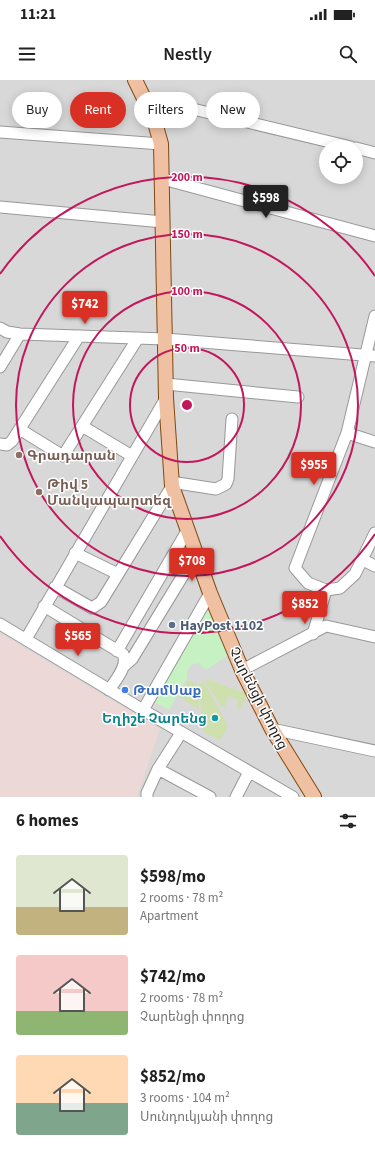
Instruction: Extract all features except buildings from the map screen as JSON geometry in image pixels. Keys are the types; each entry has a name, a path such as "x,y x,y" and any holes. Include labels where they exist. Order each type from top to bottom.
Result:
{"main road":[{"name":"Չարենցի փողոց","path":"135,80 142,92"},
{"name":"Չարենցի փողոց","path":"156,128 161,144 163,179 166,391 172,484 187,531 210,593 242,670 272,729 314,797"}],"street":[{"path":"198,110 322,140"},
{"path":"0,132 161,144"},
{"path":"363,150 375,153"},
{"path":"163,179 375,236"},
{"path":"0,207 163,222"},
{"path":"375,316 371,356 347,433 295,568 308,583 326,590 340,588 355,574 375,533"},
{"path":"0,328 7,332 20,334 165,339 371,356"},
{"path":"0,367 20,334"},
{"path":"0,444 7,445 21,430 79,336"},
{"path":"21,430 63,456 138,338"},
{"path":"26,640 44,606 132,456 166,391 298,396"},
{"path":"55,587 92,608 101,602 172,484 216,489 226,484 228,479 232,418"},
{"path":"82,426 132,456"},
{"path":"347,433 375,442"},
{"path":"117,651 187,531"},
{"path":"76,553 118,574"},
{"path":"122,667 132,659 172,591 196,554"},
{"path":"363,560 375,566"},
{"path":"313,634 326,590"},
{"path":"143,710 210,593"},
{"path":"44,606 125,657 122,667 109,690"},
{"path":"0,624 181,733 293,797"},
{"path":"242,670 326,626 375,637"},
{"path":"272,729 375,751"},
{"path":"147,797 147,793 158,769 181,733"},
{"path":"158,769 208,796"},
{"path":"236,797 249,772"}],"shaded area":[{"path":"0,80 375,80 375,797 0,797"},
{"path":"0,633 160,729 137,797 0,797"}],"green space":[{"path":"207,609 230,654 206,670 199,663 191,665 187,672 187,678 169,710 154,702"},
{"path":"207,679 245,693 247,696 240,709 236,708 238,700 228,696 225,707 221,706 205,681"},
{"path":"188,680 197,684 199,709 179,697"},
{"path":"204,682 228,726 220,740 203,732 199,684"}],"place":[{"name":"Գրադարան","path":"19,455"},
{"name":"Թիվ 5 Մանկապարտեզ","path":"39,492"},
{"name":"HayPost 1102","path":"172,625"},
{"name":"ԹամՍաք","path":"125,690"},
{"name":"Եղիշե Չարենց","path":"215,718"}]}
